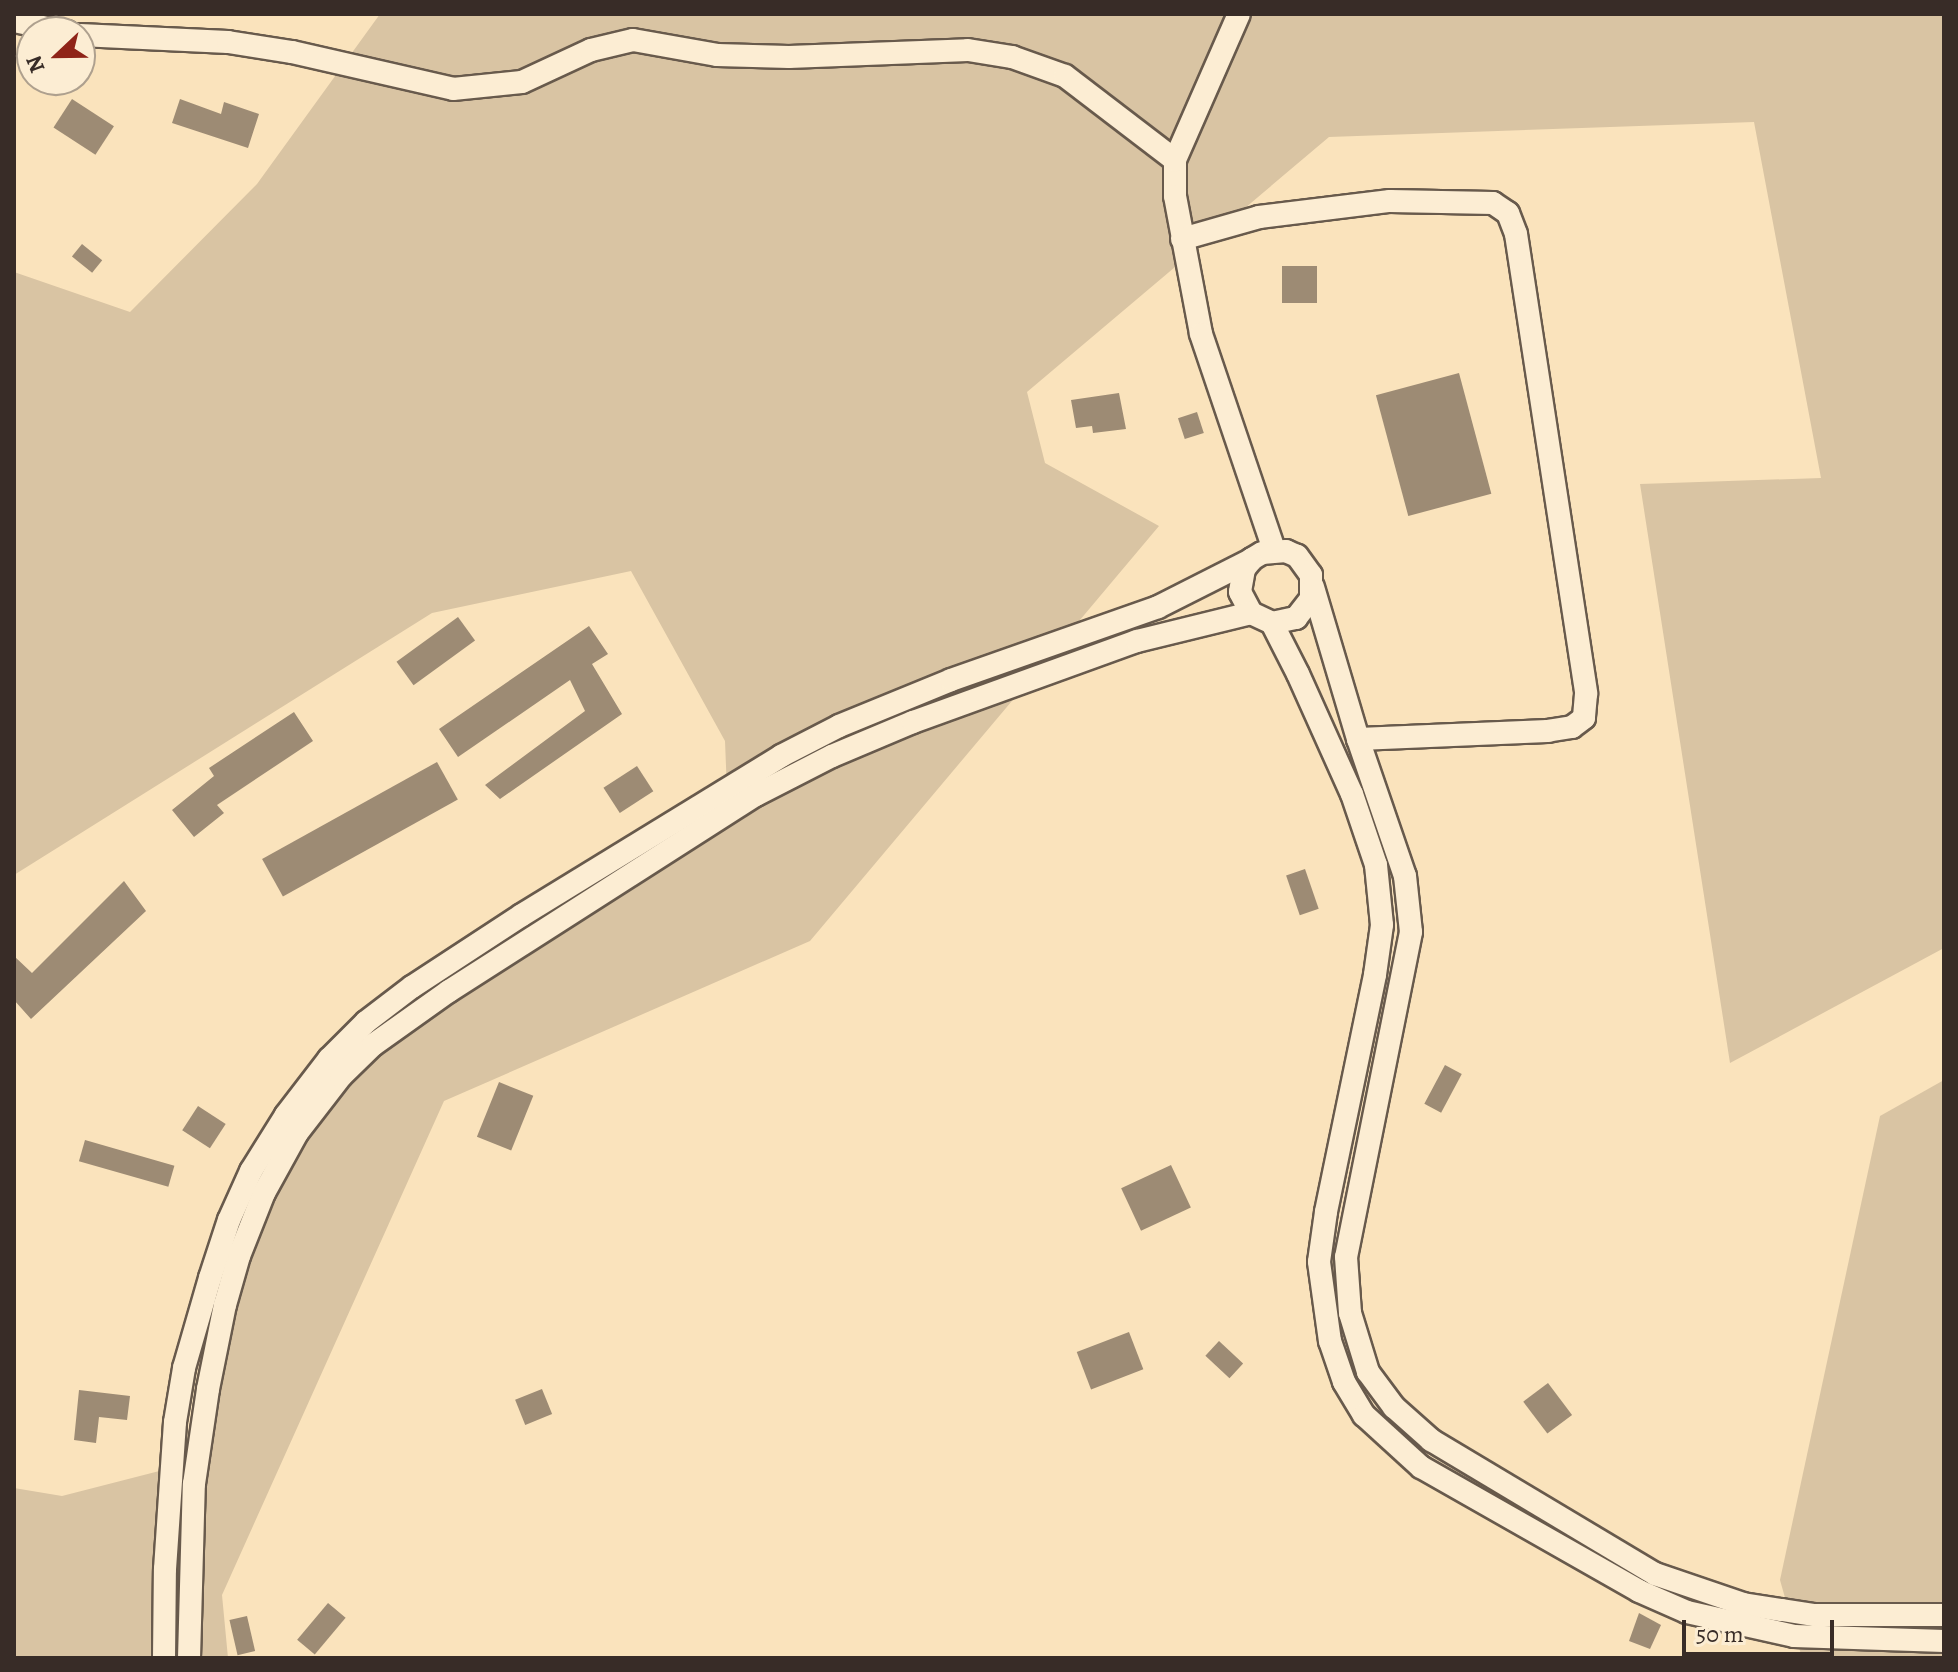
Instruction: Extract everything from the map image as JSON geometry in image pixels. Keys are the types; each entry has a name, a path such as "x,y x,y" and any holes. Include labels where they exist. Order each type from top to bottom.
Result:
{"street":[{"path":"1239,14 1175,160 1175,196 1201,334 1274,550"},
{"path":"96,36 228,42 292,52 453,89 522,82 591,50 633,40 717,55 789,57 968,50 1012,57 1065,76 1175,160"},
{"path":"1182,239 1259,217 1390,201 1493,203 1508,213 1516,234 1586,694 1584,718 1572,727 1548,731 1358,739"},
{"path":"164,1658 169,1490 184,1368 229,1220 251,1171 286,1115 329,1059 366,1022 412,987 781,756 839,726 951,680 1158,607 1274,550 1297,556 1311,575 1358,739 1405,876 1411,932 1346,1257 1350,1313 1368,1372 1394,1407 1431,1440 1655,1574 1743,1604 1815,1615 1944,1615"},
{"path":"1252,559 1244,569 1240,592 1251,613 1272,623 1296,618 1305,610 1313,587"},
{"path":"189,1658 194,1484 208,1389 225,1305 239,1256 264,1193 297,1133 341,1076 373,1045 449,991 769,788 832,756 956,706 1137,641 1251,613"},
{"path":"1272,623 1352,794 1376,865 1382,925 1375,975 1326,1212 1319,1262 1330,1341 1344,1382 1364,1415 1421,1467 1639,1591 1687,1612 1794,1636 1944,1641"}],"shaded area":[{"path":"380,14 1944,14 1944,948 1730,1063 1640,484 1821,478 1754,122 1329,137 1027,392 1045,463 1159,526 810,941 444,1101 222,1595 228,1658 14,1658 14,1488 62,1496 210,1458 261,1152 505,953 728,816 725,741 631,571 432,613 14,875 14,272 130,312 257,184"},
{"path":"1944,1080 1944,1658 1802,1658 1780,1580 1880,1116"}],"building":[{"path":"72,99 114,126 95,155 53,128"},
{"path":"180,99 221,114 224,102 259,114 248,148 172,123"},
{"path":"82,244 102,260 92,273 72,256"},
{"path":"1282,266 1317,266 1317,303 1282,303"},
{"path":"1459,373 1491,494 1408,516 1376,395"},
{"path":"1119,393 1126,429 1093,433 1092,426 1076,428 1071,400"},
{"path":"1197,412 1204,433 1185,439 1178,418"},
{"path":"458,617 475,640 414,685 397,662"},
{"path":"589,626 608,654 592,664 622,714 500,799 485,785 585,711 570,680 458,757 439,729"},
{"path":"294,712 313,741 217,805 224,813 194,837 172,810 214,776 209,768"},
{"path":"437,762 458,800 283,897 262,859"},
{"path":"637,766 653,791 620,813 603,788"},
{"path":"1305,869 1319,909 1300,915 1286,876"},
{"path":"124,881 146,911 31,1019 14,1000 14,956 32,973"},
{"path":"1445,1065 1462,1074 1441,1113 1424,1104"},
{"path":"499,1082 533,1096 511,1151 477,1137"},
{"path":"198,1106 226,1124 210,1148 182,1130"},
{"path":"85,1140 174,1166 168,1187 79,1161"},
{"path":"1171,1165 1191,1208 1141,1231 1121,1188"},
{"path":"1129,1332 1143,1369 1091,1389 1077,1352"},
{"path":"1219,1341 1243,1364 1229,1378 1205,1356"},
{"path":"1548,1383 1572,1415 1547,1434 1523,1402"},
{"path":"542,1389 552,1414 525,1425 515,1400"},
{"path":"79,1390 130,1396 127,1420 99,1417 96,1443 74,1440"},
{"path":"328,1603 346,1618 315,1655 297,1640"},
{"path":"1639,1613 1661,1625 1650,1649 1629,1641"},
{"path":"247,1616 255,1651 238,1655 229,1620"}]}
